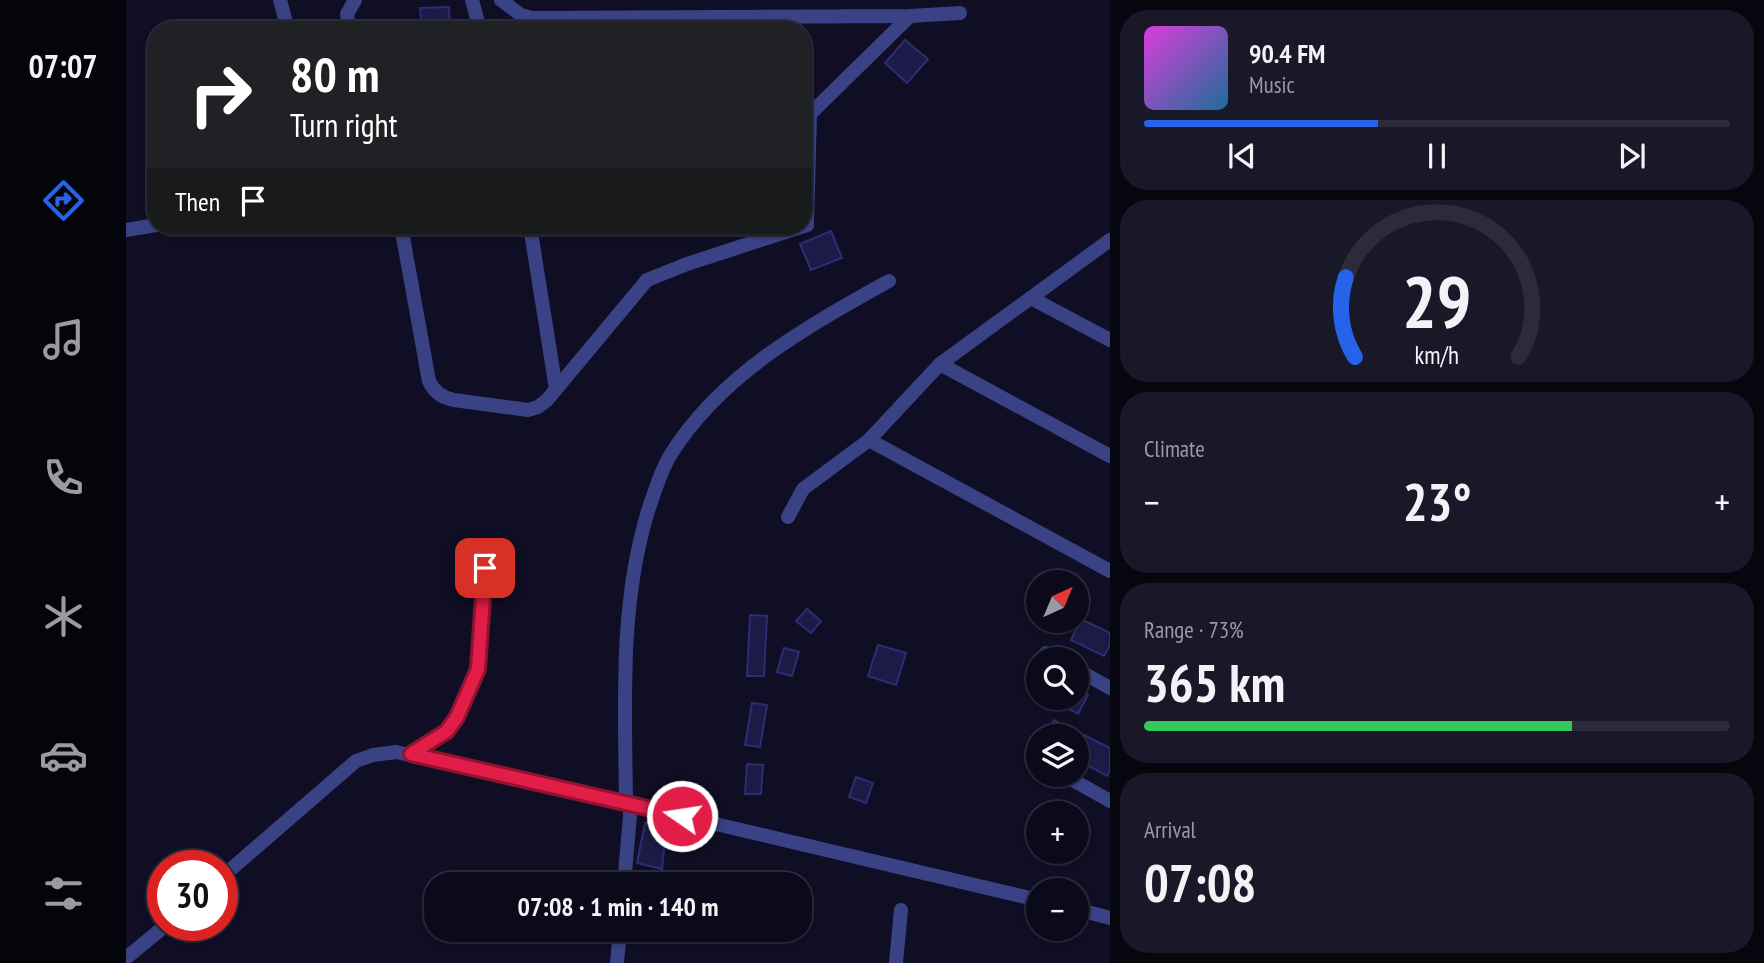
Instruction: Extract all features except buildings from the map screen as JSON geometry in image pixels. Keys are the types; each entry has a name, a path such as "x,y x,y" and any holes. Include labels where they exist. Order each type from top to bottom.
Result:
{"street":[{"path":"280,0 286,21"},
{"path":"348,21 347,15 355,0"},
{"path":"472,0 478,21"},
{"path":"501,0 522,15 532,18 581,21"},
{"path":"735,21 960,13"},
{"path":"812,109 909,16"},
{"path":"126,230 147,226"},
{"path":"403,235 432,388 445,398 528,410 538,407 556,389 647,280 674,268 776,235"},
{"path":"531,235 556,389"},
{"path":"788,517 803,489 869,440 940,364 1110,240"},
{"path":"625,872 628,803 625,670 632,589 639,539 670,455 705,411 739,377 780,344 889,281"},
{"path":"1031,298 1110,340"},
{"path":"940,364 1110,456"},
{"path":"869,440 1110,571"},
{"path":"1089,676 1110,688"},
{"path":"238,863 356,761 373,755 396,752 628,803 1026,897"},
{"path":"1085,787 1110,801"},
{"path":"896,963 901,909"},
{"path":"1089,912 1110,918"},
{"path":"126,958 147,941"},
{"path":"617,963 619,942"}],"lane":[{"path":"411,754 447,731 457,717 478,669 485,568"}],"route":[{"path":"485,568 478,669 457,717 447,731 411,754 682,816"}]}
